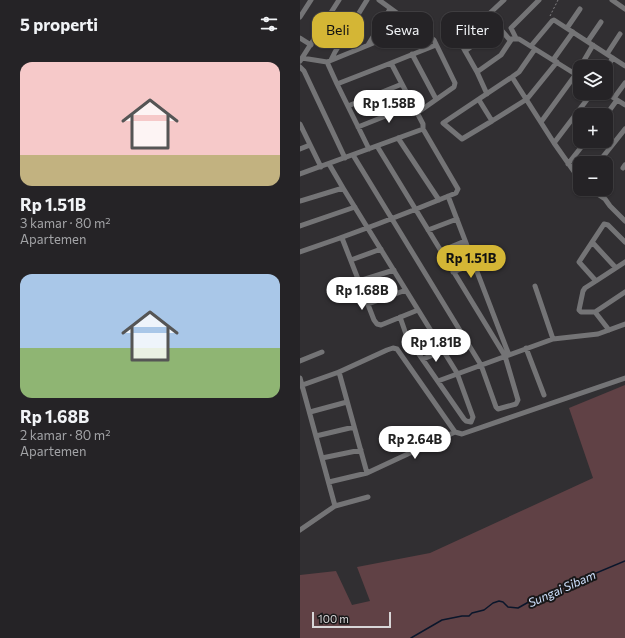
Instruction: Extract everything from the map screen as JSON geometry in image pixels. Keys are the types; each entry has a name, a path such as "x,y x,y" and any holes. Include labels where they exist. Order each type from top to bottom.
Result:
{"street":[{"path":"300,18 311,0"},
{"path":"301,59 339,0"},
{"path":"368,0 329,61 337,84 369,149"},
{"path":"379,0 396,12"},
{"path":"491,12 504,0"},
{"path":"514,39 512,28 539,0"},
{"path":"612,0 625,9"},
{"path":"368,45 390,8"},
{"path":"567,28 580,9"},
{"path":"573,32 555,61 527,99 462,139 442,123 479,100 519,72 533,47 553,20 567,28 588,41 625,66"},
{"path":"588,41 601,22"},
{"path":"503,30 514,39 533,47 573,73"},
{"path":"607,54 620,34"},
{"path":"300,38 311,45"},
{"path":"417,113 454,87 455,83 433,39"},
{"path":"477,72 503,53 514,39"},
{"path":"301,59 329,61 372,43"},
{"path":"337,84 436,45"},
{"path":"586,60 593,45"},
{"path":"463,48 487,94"},
{"path":"465,51 469,48"},
{"path":"412,54 436,99"},
{"path":"300,252 368,228 458,191 457,186 423,129 423,124 391,63"},
{"path":"300,67 304,71 345,158"},
{"path":"512,77 573,171"},
{"path":"541,122 573,82"},
{"path":"610,108 625,83"},
{"path":"348,106 402,84"},
{"path":"613,97 625,105"},
{"path":"479,100 492,121"},
{"path":"554,143 587,100"},
{"path":"358,127 413,105"},
{"path":"300,124 321,167"},
{"path":"300,174 423,129"},
{"path":"604,156 625,129"},
{"path":"398,138 438,200"},
{"path":"300,149 310,145"},
{"path":"377,146 453,272 507,356"},
{"path":"568,164 581,148"},
{"path":"353,155 481,365 497,408 516,404 518,400 507,356 448,196"},
{"path":"329,164 457,374 473,417 471,422 464,419 409,340 400,318"},
{"path":"300,201 343,188"},
{"path":"600,196 625,221"},
{"path":"300,226 355,207"},
{"path":"428,230 457,219"},
{"path":"596,282 579,262 604,224 606,224 625,242"},
{"path":"342,238 374,320 378,324 380,325 418,310"},
{"path":"441,251 465,241"},
{"path":"592,242 616,268"},
{"path":"351,260 381,249"},
{"path":"625,262 585,288 579,307 581,312 595,312 625,292"},
{"path":"453,272 474,264"},
{"path":"359,281 394,270"},
{"path":"535,286 553,339"},
{"path":"368,304 406,290"},
{"path":"595,312 609,330"},
{"path":"438,381 553,339 586,336 625,324"},
{"path":"409,340 431,331"},
{"path":"301,385 339,372 387,350 393,348 397,349 455,432 462,434 625,378"},
{"path":"526,348 544,395"},
{"path":"423,359 443,351"},
{"path":"300,361 322,352"},
{"path":"339,372 367,473"},
{"path":"300,378 335,506"},
{"path":"310,412 348,402"},
{"path":"316,436 354,427"},
{"path":"329,482 367,473 455,432"},
{"path":"322,458 361,450"},
{"path":"300,530 335,506 368,497"}],"path":[{"path":"553,20 550,16 558,0"}],"shaded area":[{"path":"625,385 625,638 300,638 300,575 336,571 352,605 370,601 357,567 430,553 593,478 569,408"}],"waterway":[{"name":"Sungai Sibam","path":"411,638 442,620 469,616 472,613 484,610 493,603 499,601 503,602 508,607 518,608 534,599 625,561"}]}
